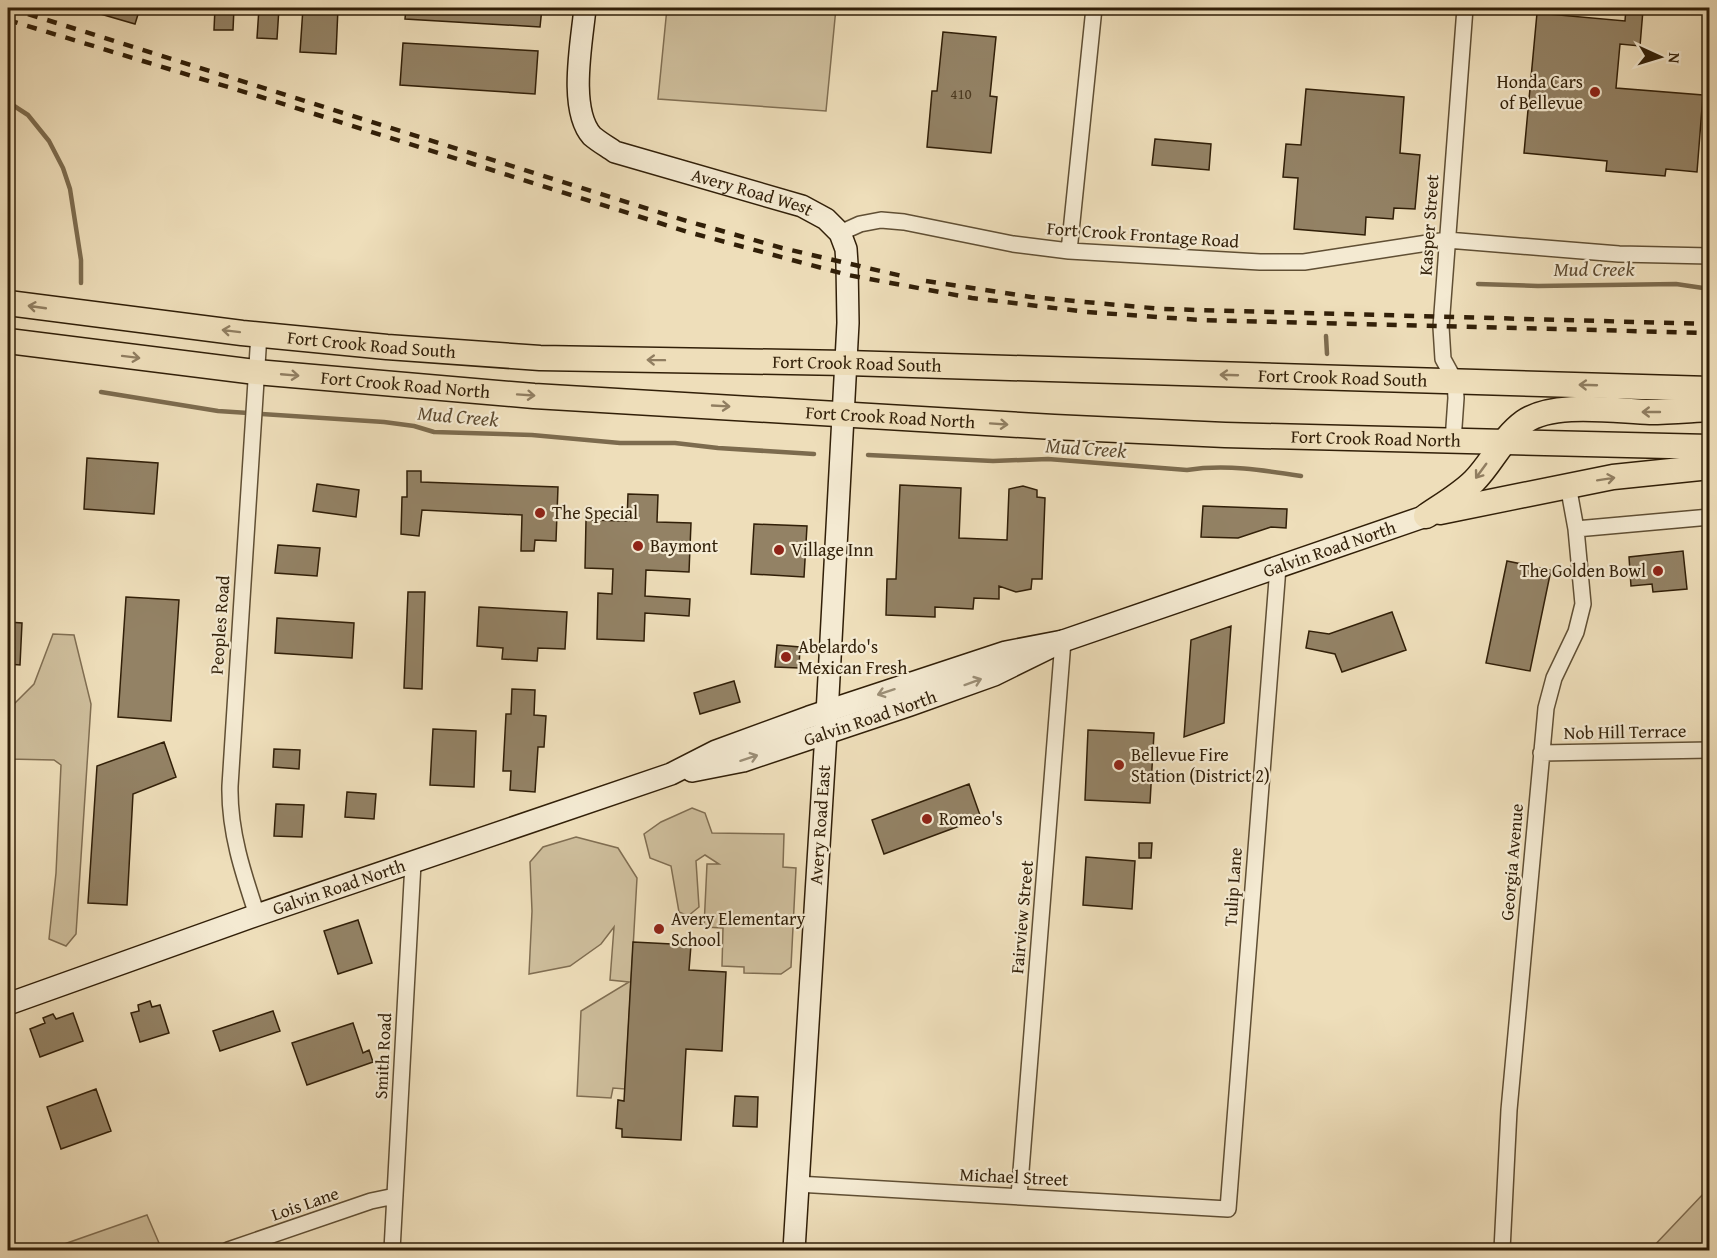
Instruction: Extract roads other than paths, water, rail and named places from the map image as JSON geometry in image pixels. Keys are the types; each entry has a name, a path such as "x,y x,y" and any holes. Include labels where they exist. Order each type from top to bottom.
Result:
{"main road":[{"name":"Avery Road West","path":"585,8 579,102 591,135 615,152 802,206 826,219 840,233"},
{"path":"840,233 846,249 848,275 847,363"},
{"name":"Fort Crook Road South","path":"8,303 259,334 387,347 540,358 847,363 1710,389"},
{"name":"Fort Crook Road North","path":"8,341 256,372 534,396 1054,427 1453,441 1710,447"},
{"name":"Avery Road East","path":"794,1251 847,363"},
{"path":"1425,516 1456,496 1475,480 1503,442 1525,421 1539,414 1553,411 1653,412 1710,409"},
{"path":"1425,516 1568,485 1710,467"},
{"name":"Galvin Road North","path":"671,774 743,761 826,733 994,675 1063,641 1425,516"},
{"name":"Galvin Road North","path":"8,1004 257,915 671,774 716,751 828,711 1006,652 1063,641"}],"street":[{"path":"1069,251 1094,8"},
{"name":"Kasper Street","path":"1453,441 1455,381 1443,359 1442,347 1447,240 1465,8"},
{"name":"Fort Crook Frontage Road","path":"840,233 860,224 881,220 904,222 1013,244 1069,251 1289,262 1447,240 1619,254 1710,256"},
{"name":"Peoples Road","path":"257,915 237,851 230,808 259,334"},
{"name":"Georgia Avenue","path":"1502,1251 1509,1110 1546,708 1551,690 1576,632 1582,610 1582,578 1568,485"},
{"path":"1576,529 1710,518"},
{"name":"Tulip Lane","path":"1228,1209 1278,567"},
{"name":"Fairview Street","path":"1019,1196 1063,641"},
{"name":"Nob Hill Terrace","path":"1541,753 1710,750"},
{"name":"Smith Road","path":"392,1251 412,863"},
{"name":"Michael Street","path":"797,1184 1228,1209"},
{"name":"Lois Lane","path":"228,1251 370,1202 395,1196"}],"waterway":[{"name":"Mud Creek","path":"8,102 28,115 49,141 63,168 70,189 81,260 81,283"},
{"name":"Mud Creek","path":"1478,284 1538,286 1676,284 1710,289"},
{"name":"Mud Creek","path":"1326,336 1327,354"},
{"name":"Mud Creek","path":"101,392 218,411 384,422 414,426 434,432 532,435 620,443 675,443 814,454"},
{"name":"Mud Creek","path":"868,455 993,461 1048,459 1187,470 1230,468 1301,476"}],"railway":[{"path":"9,8 687,221 782,248 902,276"},
{"path":"8,20 688,232 848,275 972,298 1087,312 1200,320 1710,333"},
{"path":"926,281 1031,297 1162,309 1710,324"}],"place":[{"name":"Honda Cars of Bellevue","path":"1595,92"},
{"name":"The Special","path":"540,513"},
{"name":"Baymont","path":"638,546"},
{"name":"Village Inn","path":"779,550"},
{"name":"The Golden Bowl","path":"1658,571"},
{"name":"Abelardo's Mexican Fresh","path":"786,657"},
{"name":"Bellevue Fire Station (District 2)","path":"1119,765"},
{"name":"Romeo's","path":"927,819"},
{"name":"Avery Elementary School","path":"659,929"}]}
